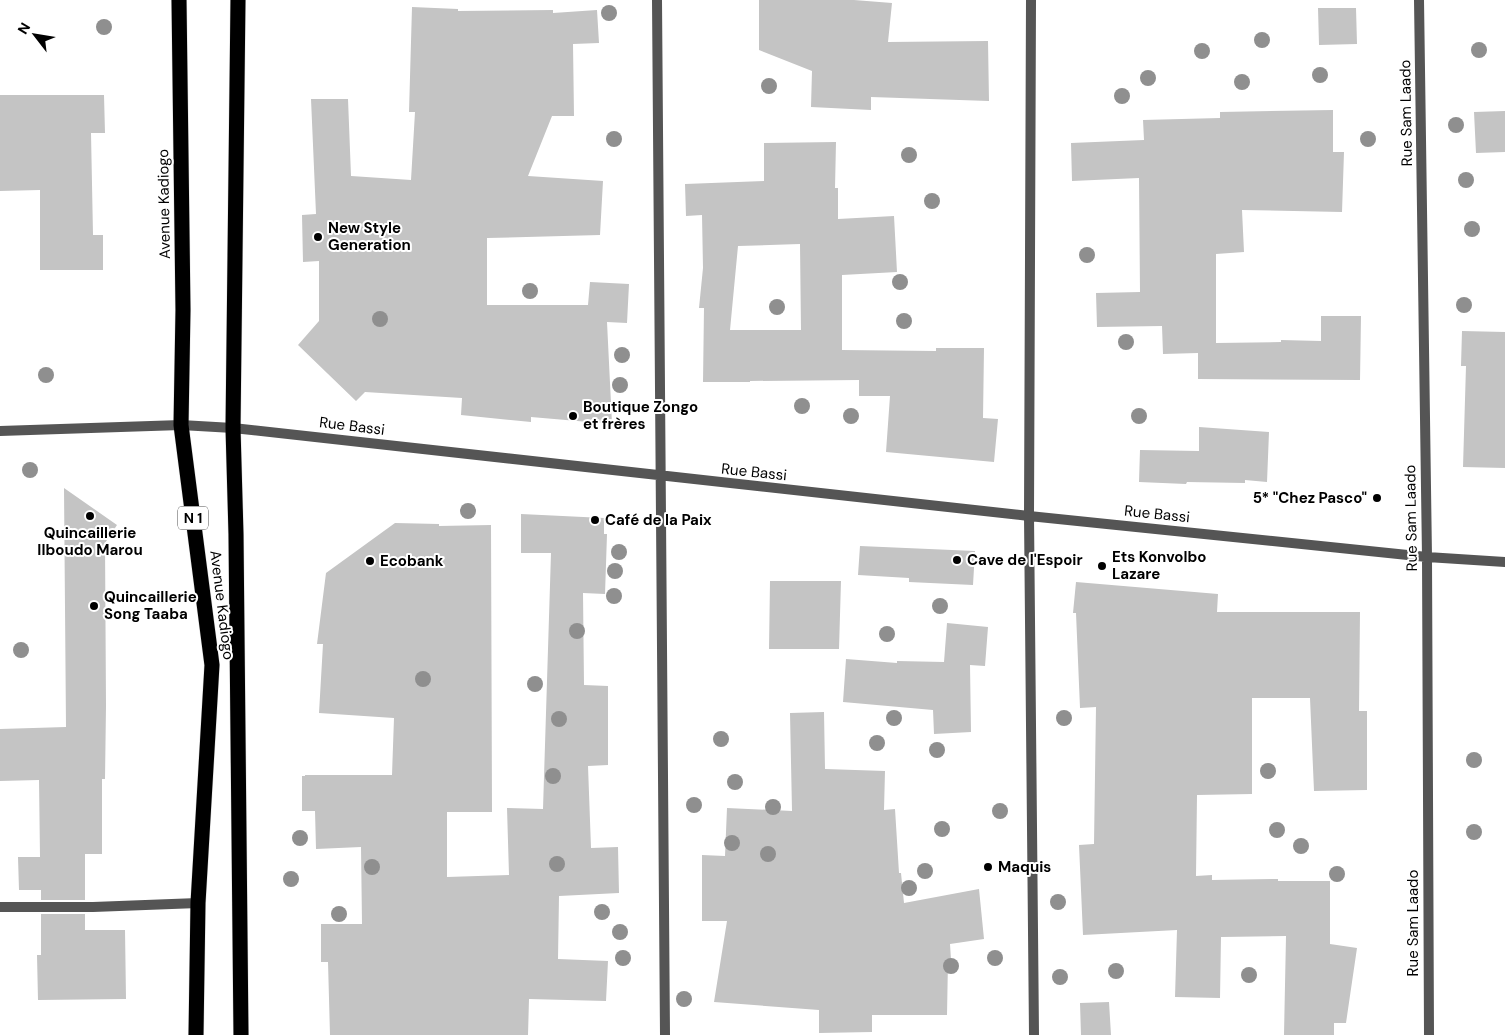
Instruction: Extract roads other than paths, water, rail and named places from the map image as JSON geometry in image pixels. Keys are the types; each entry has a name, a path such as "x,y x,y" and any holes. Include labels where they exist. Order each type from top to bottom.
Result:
{"highway":[{"name":"Avenue Kadiogo","path":"179,0 183,310 181,425 212,665 198,903 196,1035"},
{"name":"Avenue Kadiogo","path":"238,0 233,428 236,534 241,1035"}],"street":[{"path":"657,0 665,1035"},
{"path":"1031,0 1029,516 1034,1035"},
{"name":"Rue Sam Laado","path":"1419,0 1427,557 1429,1035"},
{"name":"Rue Bassi","path":"0,431 181,425 233,428 1029,516 1427,557 1505,562"},
{"path":"0,907 93,907 198,903"}],"place":[{"name":"New Style Generation","path":"318,237"},
{"name":"Boutique Zongo et frères","path":"573,416"},
{"name":"5* \"Chez Pasco\"","path":"1377,498"},
{"name":"Quincaillerie Ilboudo Marou","path":"90,516"},
{"name":"Café de la Paix","path":"595,520"},
{"name":"Cave de l'Espoir","path":"957,560"},
{"name":"Ecobank","path":"370,561"},
{"name":"Ets Konvolbo Lazare","path":"1102,566"},
{"name":"Quincaillerie Song Taaba","path":"94,606"},
{"name":"Maquis","path":"988,867"}]}
